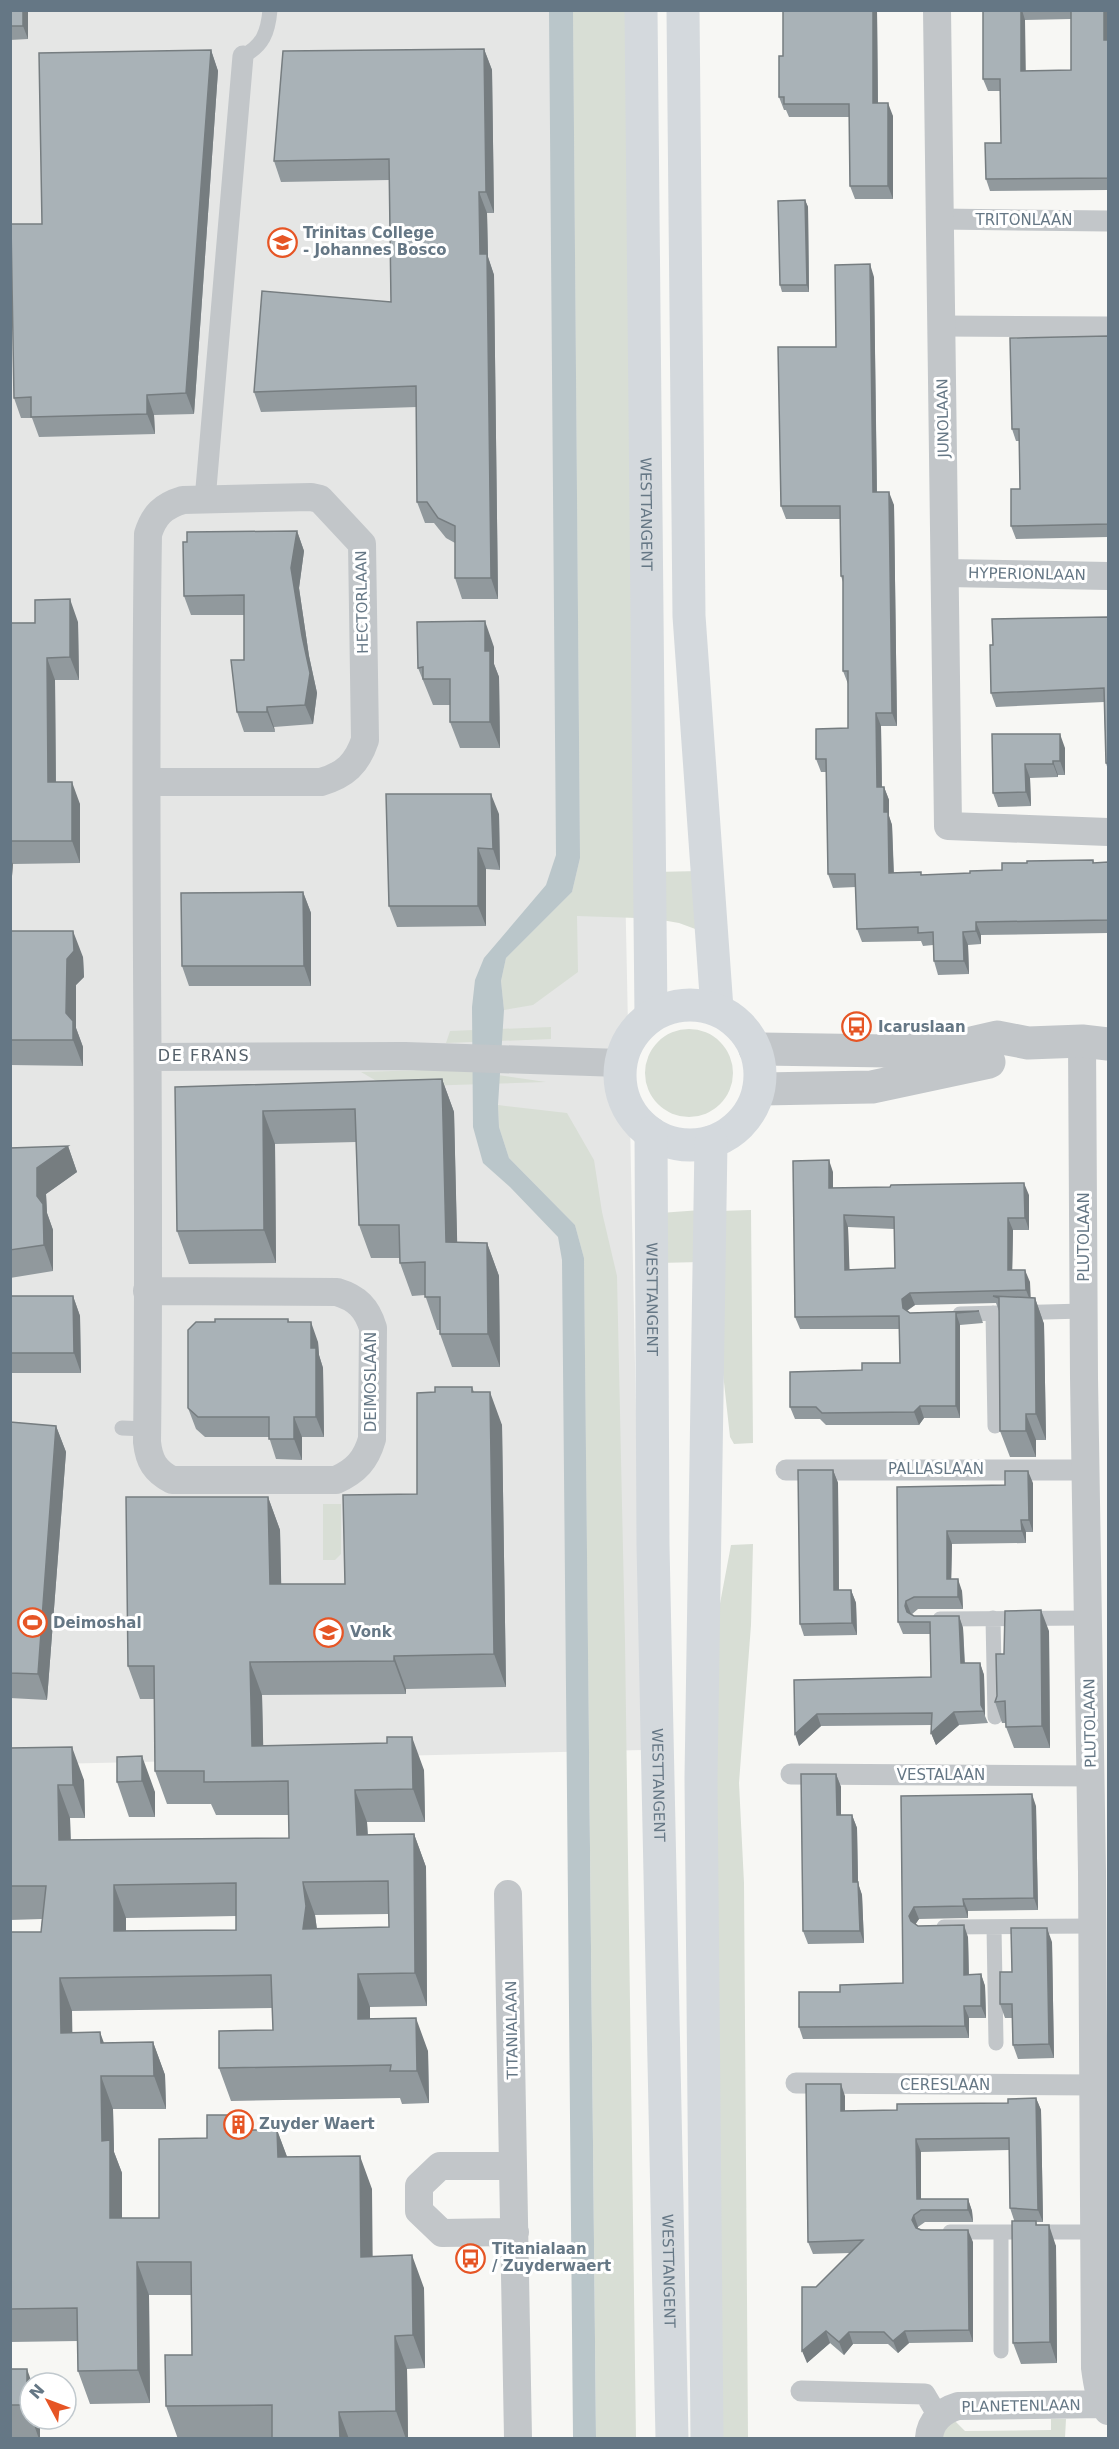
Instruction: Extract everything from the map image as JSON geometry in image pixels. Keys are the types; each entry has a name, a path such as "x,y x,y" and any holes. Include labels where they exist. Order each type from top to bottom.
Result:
{"main road":[{"name":"WESTTANGENT","path":"642,10 651,1016"},
{"path":"683,10 689,616 717,1009"},
{"path":"690,1004 717,1009 740,1025 755,1049 760,1069 759,1089 752,1107 742,1122 728,1134 711,1142 680,1145 651,1134 640,1125 625,1103 619,1076 620,1063 626,1044 636,1028 651,1016 676,1005 690,1004"},
{"name":"WESTTANGENT","path":"651,1134 653,1545 672,2439"},
{"path":"707,2439 701,1778 711,1142"}],"street":[{"name":"JUNOLAAN","path":"937,10 948,826 1108,832"},
{"path":"205,500 243,56"},
{"name":"TRITONLAAN","path":"940,219 1108,220"},
{"path":"942,326 1108,327"},
{"name":"HECTORLAAN","path":"147,782 321,782 336,778 349,769 360,756 365,740 362,544 328,506 316,498 183,500 170,504 160,511 152,521 148,534 147,782 148,1057"},
{"name":"HYPERIONLAAN","path":"946,573 1108,576"},
{"path":"755,1049 888,1051 949,1048 997,1037 1028,1043 1095,1042"},
{"name":"PLUTOLAAN","path":"1095,1042 1084,1311 1096,1378 1086,1470 1091,1776 1100,1872 1093,1926 1095,2368 1098,2387 1106,2408"},
{"path":"759,1089 872,1087 1000,1059 1028,1043"},
{"path":"148,1057 509,1058 620,1063"},
{"name":"DEIMOSLAAN","path":"147,1290 337,1292 350,1296 361,1304 369,1315 373,1328 372,1439 368,1453 360,1465 349,1474 336,1480 172,1480 153,1465 135,1428 147,1290 148,1057"},
{"name":"PALLASLAAN","path":"786,1470 1086,1470"},
{"name":"VESTALAAN","path":"791,1774 1091,1776"},
{"name":"TITANIALAAN","path":"508,1894 518,2439"},
{"name":"CERESLAAN","path":"796,2083 1094,2085"},
{"path":"513,2166 440,2166 419,2186 419,2211 442,2233 515,2232"},
{"name":"PLANETENLAAN","path":"801,2391 925,2394 933,2427"},
{"name":"PLANETENLAAN","path":"933,2427 947,2410 958,2406 1106,2408"}],"lane":[{"path":"243,56 259,46 266,36 270,10"},
{"path":"948,1314 1084,1311"},
{"path":"993,1313 995,1426"},
{"path":"993,1618 995,1717"},
{"path":"930,1619 1088,1618"},
{"path":"923,1928 1093,1926"},
{"path":"994,1927 996,2043"},
{"path":"937,2232 1095,2232"},
{"path":"1001,2232 1001,2351"}],"shaded area":[{"path":"10,11 607,11 643,1750 11,1765"},
{"path":"549,11 573,11 580,858 572,892 506,958 501,981 504,1010 498,1105 499,1127 509,1158 575,1225 584,1258 596,2438 573,2438 562,1260 558,1237 510,1187 483,1163 473,1127 472,1007 475,980 484,958 546,885 556,855"},
{"path":"573,11 634,11 637,918 577,916 578,972 533,1005 504,1010 501,981 506,958 572,892 580,858"},
{"path":"699,871 698,930 679,923 656,919 655,872"},
{"path":"551,1027 551,1039 446,1043 450,1031"},
{"path":"689,1029 706,1032 720,1042 730,1056 733,1073 730,1090 720,1104 706,1114 689,1117 672,1114 658,1104 648,1090 645,1073 648,1056 658,1042 672,1032"},
{"path":"457,1069 546,1082 387,1087 361,1072"},
{"path":"498,1105 567,1113 594,1160 602,1212 617,1276 625,1641 636,2438 596,2438 584,1258 575,1225 509,1158 499,1127"},
{"path":"701,1210 701,1262 658,1263 660,1213"},
{"path":"751,1210 753,1443 734,1444 730,1437 718,1328 719,1211"},
{"path":"323,1504 341,1504 341,1554 335,1560 323,1560"},
{"path":"753,1544 751,1625 739,1783 744,1883 748,2438 713,2438 709,1662 731,1545"},
{"path":"1051,2419 1066,2419 1065,2438 940,2438 941,2431 954,2420 965,2431 1051,2430"}],"building":[{"path":"10,10 23,10 23,26 10,26"},
{"path":"783,10 873,10 873,103 888,103 888,186 850,186 849,104 784,104 784,97 779,97 779,56 783,56"},
{"path":"983,10 1021,10 1021,71 1071,70 1071,10 1104,10 1104,40 1108,40 1108,178 986,179 985,143 1001,143 1000,79 983,79"},
{"path":"484,49 486,192 479,192 480,254 487,254 491,578 455,578 455,526 438,518 427,502 417,502 416,386 254,392 262,291 391,302 389,159 274,161 283,51"},
{"path":"211,50 186,393 147,395 147,414 31,417 31,397 14,398 11,224 42,224 39,53"},
{"path":"805,200 807,285 780,285 778,201"},
{"path":"870,264 873,492 889,492 892,713 876,713 877,787 884,787 884,812 888,812 889,873 921,872 921,875 970,873 970,871 1002,870 1002,863 1027,863 1027,861 1093,860 1093,863 1108,862 1108,920 976,922 976,931 963,932 964,961 934,961 933,932 918,933 918,927 857,929 855,874 828,874 826,759 816,759 816,729 848,728 848,671 843,671 840,506 781,506 778,347 836,347 835,265"},
{"path":"1108,336 1108,524 1011,526 1011,489 1020,489 1019,429 1012,429 1010,338"},
{"path":"297,531 291,568 310,673 305,705 267,707 267,712 237,712 231,660 244,660 244,595 184,596 183,542 187,542 187,532"},
{"path":"70,599 70,657 47,658 48,782 72,782 72,841 10,841 10,623 35,623 35,600"},
{"path":"1108,617 1108,763 1106,763 1104,688 991,693 990,645 993,645 992,619"},
{"path":"485,621 485,651 490,651 490,722 450,722 450,679 423,679 423,667 418,668 417,622"},
{"path":"992,734 1060,734 1060,761 1053,761 1053,764 1025,764 1026,792 993,793"},
{"path":"386,794 491,794 493,849 478,848 478,906 389,906"},
{"path":"303,892 304,966 182,966 181,893"},
{"path":"10,931 73,931 74,951 67,959 66,1013 73,1021 73,1040 10,1040"},
{"path":"442,1079 446,1242 487,1243 488,1334 440,1334 440,1297 425,1297 425,1262 400,1263 399,1225 359,1225 355,1109 263,1111 264,1230 177,1231 175,1087"},
{"path":"68,1146 37,1168 37,1196 43,1204 44,1245 10,1250 10,1148"},
{"path":"829,1160 829,1188 1024,1183 1025,1218 1008,1218 1008,1270 1025,1270 1026,1290 910,1293 902,1299 903,1308 910,1313 979,1311 956,1313 956,1406 920,1406 914,1412 822,1413 816,1407 790,1407 790,1372 862,1370 862,1363 900,1363 899,1316 795,1317 793,1161","holes":["844,1215 894,1217 895,1268 845,1270"]},
{"path":"10,1296 73,1296 74,1353 10,1353"},
{"path":"993,1296 1035,1298 1036,1414 1026,1414 1026,1431 1000,1431 999,1298"},
{"path":"215,1319 288,1319 288,1322 311,1322 311,1348 316,1348 316,1417 294,1417 294,1439 269,1439 269,1417 198,1417 188,1408 188,1330 196,1322 215,1322"},
{"path":"435,1387 472,1387 472,1392 490,1392 494,1654 394,1656 394,1661 250,1662 252,1746 387,1743 387,1737 412,1737 413,1789 355,1790 357,1835 414,1834 415,1973 358,1974 358,2019 416,2018 417,2071 390,2071 391,2065 219,2068 219,2031 273,2030 271,1975 60,1978 61,2033 100,2032 101,2043 153,2042 154,2076 101,2076 102,2141 110,2140 110,2218 159,2218 159,2139 207,2138 207,2115 233,2115 233,2130 277,2130 278,2157 360,2156 361,2257 412,2255 413,2335 395,2336 396,2411 339,2412 340,2439 272,2439 272,2405 166,2406 165,2355 192,2355 191,2262 137,2262 138,2370 78,2371 77,2308 10,2309 10,1932 41,1932 46,1886 10,1886 10,1748 72,1747 73,1785 58,1785 59,1840 289,1838 288,1781 204,1782 204,1771 155,1771 154,1666 128,1666 126,1497 268,1497 270,1584 345,1584 343,1495 417,1494 417,1393 435,1392","holes":["388,1881 389,1927 303,1929 306,1906 303,1882","236,1883 236,1930 114,1931 114,1885"]},
{"name":"Deimoshal","path":"10,1422 56,1426 38,1674 10,1673"},
{"path":"798,1470 833,1470 834,1590 851,1590 852,1623 800,1624"},
{"path":"1005,1471 1028,1471 1029,1520 1021,1520 1022,1531 947,1531 947,1579 958,1579 958,1597 914,1597 906,1601 905,1606 907,1612 914,1616 959,1616 961,1663 980,1663 981,1705 984,1711 954,1712 931,1733 932,1713 817,1714 795,1734 794,1680 931,1677 930,1622 898,1622 897,1487 1005,1485"},
{"path":"1041,1610 1042,1726 1006,1727 1005,1701 995,1702 997,1696 996,1654 1004,1654 1005,1611"},
{"path":"142,1756 142,1781 117,1782 117,1757"},
{"path":"801,1774 836,1774 837,1815 852,1815 853,1882 858,1882 860,1931 803,1931"},
{"path":"1032,1794 1034,1898 963,1899 964,1906 914,1907 909,1916 911,1921 918,1926 964,1925 964,1975 981,1974 981,2006 964,2006 965,2026 799,2027 799,1992 840,1992 840,1985 903,1983 901,1796"},
{"path":"1011,1928 1047,1928 1049,2044 1013,2045 1012,2004 1000,2004 1000,1972 1012,1972"},
{"path":"806,2084 841,2084 841,2111 897,2110 897,2104 1008,2103 1008,2099 1036,2098 1038,2210 1010,2208 1009,2138 916,2139 917,2199 968,2199 968,2210 921,2210 914,2215 912,2220 916,2228 921,2230 968,2230 969,2330 905,2331 893,2341 884,2332 849,2332 839,2342 826,2331 802,2351 802,2287 816,2287 863,2240 808,2242"},
{"path":"1012,2221 1036,2221 1036,2225 1049,2225 1050,2342 1013,2343"},
{"path":"10,2369 27,2369 27,2371 18,2371 18,2405 10,2405"}],"place":[{"name":"Trinitas College - Johannes Bosco","path":"282,242"},
{"name":"Icaruslaan","path":"857,1027"},
{"name":"Deimoshal","path":"32,1623"},
{"name":"Vonk","path":"329,1632"},
{"name":"Zuyder Waert","path":"238,2124"},
{"name":"Titanialaan / Zuyderwaert","path":"471,2258"}],"district":[{"name":"DE FRANS","path":"204,1055"}]}
